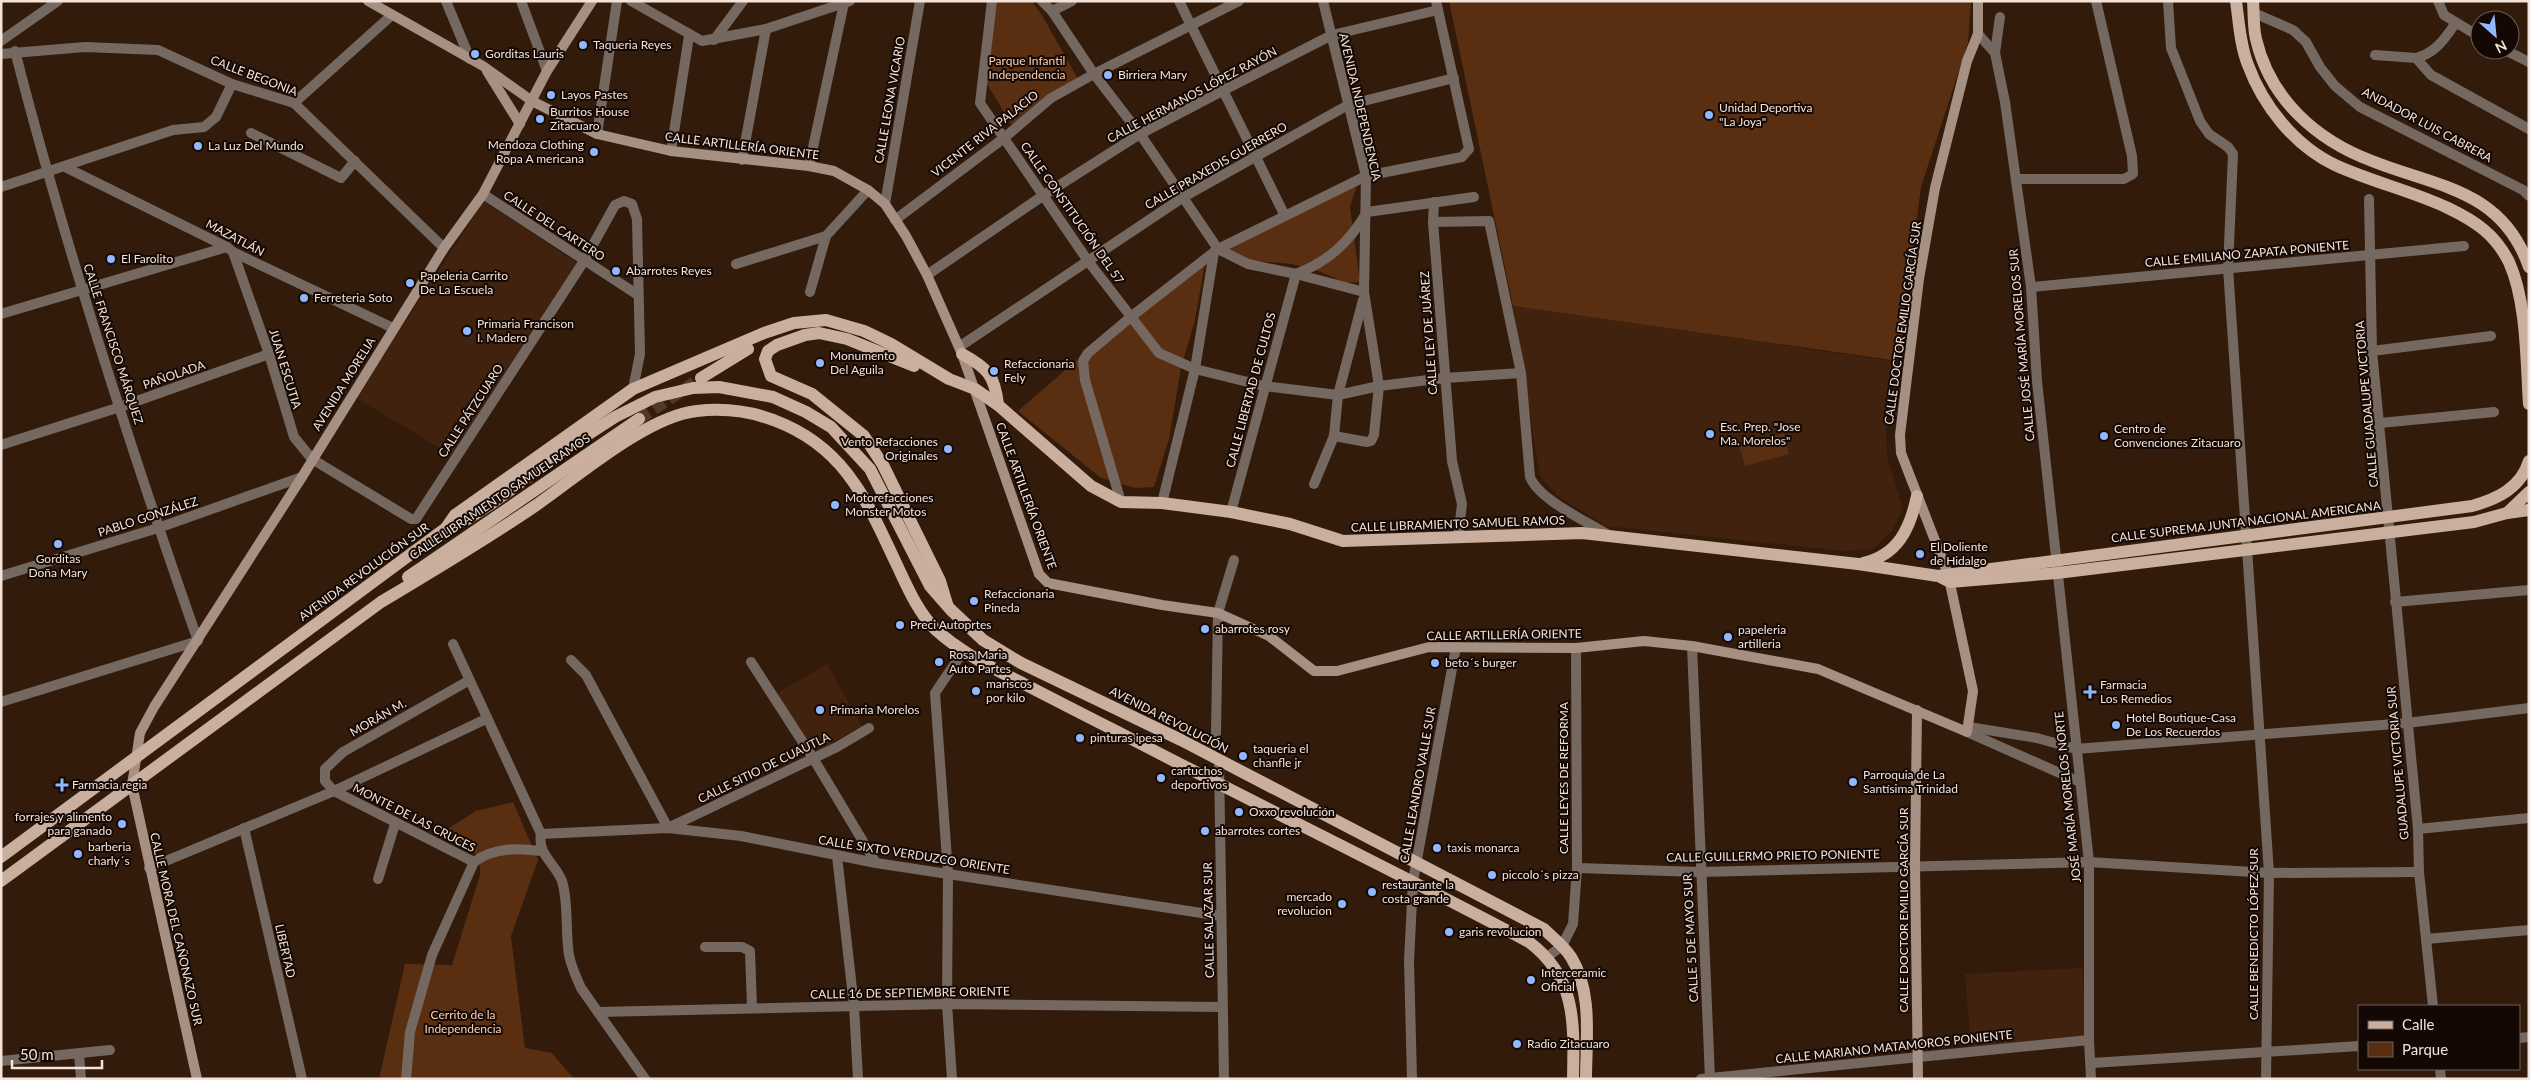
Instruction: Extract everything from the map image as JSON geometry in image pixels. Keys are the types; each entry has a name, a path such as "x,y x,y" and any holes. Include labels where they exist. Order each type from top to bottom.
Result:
{"main road":[{"path":"2236,1 2247,63 2259,89 2288,130 2335,164 2426,198 2477,222 2488,231 2497,243 2509,263 2517,288 2524,330 2529,404"},
{"path":"2253,7 2256,41 2272,77 2286,102 2307,126 2372,162 2445,184 2484,205 2513,236 2524,254 2529,267"},
{"name":"CALLE LIBRAMIENTO SAMUEL RAMOS","path":"633,389 764,333 794,323 826,320 864,331 891,344 948,380 975,389 998,405 1091,486 1121,502 1162,503 1231,512 1290,524 1342,541 1578,533 1858,564 1945,577"},
{"path":"701,378 740,353 778,334 803,328 827,328 857,336 870,343 873,348"},
{"path":"947,604 940,581 883,465 864,436 812,394 772,376 765,359 768,351 777,345 805,335 819,333 839,336 866,348 873,348 948,380"},
{"path":"961,351 982,365 996,383 998,405"},
{"name":"AVENIDA REVOLUCIÓN SUR","path":"1,856 446,528 466,520 491,504 567,448 615,417 655,397 693,388 719,388 773,397"},
{"path":"446,528 455,515 633,389"},
{"name":"AVENIDA REVOLUCIÓN","path":"773,397 806,412 831,427 870,470 930,586 983,640 1022,663 1182,740 1544,929 1562,946 1578,972 1584,995 1586,1079"},
{"path":"1,881 380,602 532,508 643,432 668,419 694,411 749,413 785,423 811,438 835,460 854,482 918,607 931,625 981,662 1413,881 1529,942 1547,957 1561,977 1570,1003 1574,1020 1573,1079"},
{"name":"CALLE LIBRAMIENTO SAMUEL RAMOS","path":"380,602 386,594 403,580 639,419"},
{"name":"CALLE SUPREMA JUNTA NACIONAL AMERICANA","path":"2056,567 2246,535 2472,506 2498,498 2518,482 2529,461"},
{"name":"CALLE SUPREMA JUNTA NACIONAL AMERICANA","path":"1945,577 2246,549 2474,522 2507,513 2529,492"},
{"path":"1858,564 1876,560 1894,547 1912,520 1917,496"},
{"path":"2507,513 2529,510"}],"street":[{"path":"1,41 58,1"},
{"name":"CALLE ARTILLERÍA ORIENTE","path":"368,1 483,66 532,100 597,134 671,151 809,166 834,171 868,190 885,204 927,275 961,351 1042,580 1048,583 1162,605 1218,613 1269,636 1314,671 1337,671 1419,649 1456,647 1576,648 1644,641 1692,646 1818,669 1965,729 2036,738 2076,749"},
{"path":"446,1 470,59"},
{"path":"521,1 547,70"},
{"name":"AVENIDA MORELIA","path":"132,785 140,733 154,707 302,477 444,248 483,194 547,70 592,1"},
{"path":"597,134 617,1"},
{"path":"631,1 689,36 702,41 766,29 847,2"},
{"path":"714,40 743,1"},
{"name":"CALLE LEONA VICARIO","path":"885,204 920,1"},
{"name":"CALLE CONSTITUCIÓN DEL 57","path":"992,1 980,103 1088,261 1159,353 1195,369 1264,386 1338,396 1379,386 1445,378 1521,373"},
{"path":"1042,1 1052,11 1094,74 1140,134 1216,251 1248,264 1296,274 1364,294"},
{"path":"1052,11 1072,1"},
{"path":"1179,1 1285,216"},
{"name":"VICENTE RIVA PALACIO","path":"895,220 1004,138 1051,98 1094,74 1239,1"},
{"name":"AVENIDA INDEPENDENCIA","path":"1296,274 1318,266 1352,237 1366,212 1366,176 1323,1"},
{"name":"CALLE DOCTOR EMILIO GARCÍA SUR","path":"1965,729 1973,691 1945,577 1901,453 1900,435 1918,288 1935,188 1967,61 1978,34 1978,1"},
{"path":"2016,179 2124,179 2133,174 2132,156 2096,1"},
{"name":"CALLE BENEDICTO LÓPEZ SUR","path":"2168,1 2171,48 2200,121 2209,134 2228,147 2233,154 2228,268 2269,873 2266,1079"},
{"path":"2438,1 2444,16 2470,32"},
{"path":"809,166 847,2"},
{"path":"1121,502 1085,380 1083,361 1088,353 1132,316 1216,251 1366,176 1462,157 1469,149 1437,6"},
{"name":"CALLE HERMANOS LÓPEZ RAYÓN","path":"927,275 1044,195 1140,134 1332,34 1437,6"},
{"name":"ANDADOR LUIS CABRERA","path":"2253,7 2293,30 2306,42 2320,67 2335,86 2360,107 2522,190 2529,196"},
{"path":"294,103 392,15"},
{"path":"1995,53 2000,17"},
{"path":"2375,55 2416,58 2441,44 2455,24"},
{"path":"742,160 766,29"},
{"path":"1978,34 1995,53"},
{"path":"671,151 689,36"},
{"name":"CALLE BEGONIA","path":"1,54 15,51 85,47 158,50 232,84 294,103 444,248"},
{"name":"CALLE FRANCISCO MÁRQUEZ","path":"15,51 46,174 82,291 158,528 198,641"},
{"name":"CALLE JOSÉ MARÍA MORELOS SUR","path":"1995,53 2032,287 2037,381 2056,567"},
{"path":"2416,58 2431,75 2529,129"},
{"path":"483,66 520,124"},
{"name":"CALLE PRAXEDIS GUERRERO","path":"961,351 1088,261 1182,198 1348,105 1454,78"},
{"path":"1,187 46,174 173,130 204,127 216,117 232,84"},
{"path":"251,133 341,178 355,162"},
{"name":"MAZATLÁN","path":"65,167 393,328"},
{"path":"810,292 826,236 868,190"},
{"name":"CALLE DEL CARTERO","path":"483,194 638,295"},
{"path":"1334,436 1367,442 1374,435 1379,386 1364,294 1366,212 1474,197"},
{"name":"CALLE GUADALUPE VICTORIA","path":"2369,200 2372,351 2390,517"},
{"name":"CALLE PÁTZCUARO","path":"416,519 584,261 615,205 624,201 632,204 637,219 638,295"},
{"name":"CALLE LEY DE JUÁREZ","path":"1434,202 1452,461 1462,504 1458,538"},
{"path":"1434,222 1489,221 1521,373 1528,468 1533,485 1543,494 1611,536"},
{"path":"736,264 826,236"},
{"name":"CALLE EMILIANO ZAPATA PONIENTE","path":"2032,287 2464,246"},
{"path":"1,314 230,249"},
{"name":"JUAN ESCUTIA","path":"230,249 269,354 294,437 312,459 411,519 416,519"},
{"path":"1162,503 1195,369 1216,251"},
{"name":"CALLE LIBERTAD DE CULTOS","path":"1231,512 1296,274"},
{"path":"1314,484 1334,436 1338,396 1364,294"},
{"path":"633,389 640,354 638,295"},
{"path":"2372,351 2491,336"},
{"name":"PAÑOLADA","path":"1,445 120,407 269,354"},
{"path":"2380,424 2494,412"},
{"name":"PABLO GONZÁLEZ","path":"1,576 158,528 302,477"},
{"name":"GUADALUPE VICTORIA SUR","path":"2390,517 2395,602 2418,829 2419,872 2433,1005"},
{"path":"1216,733 1218,613 1234,560"},
{"name":"JOSÉ MARÍA MORELOS NORTE","path":"2056,567 2089,862 2089,1040 2092,1064 2091,1079"},
{"path":"2395,602 2529,590"},
{"path":"1,702 198,641"},
{"path":"453,644 468,681 541,834 542,852 555,866 562,882 569,955 581,988 645,1079"},
{"name":"CALLE 5 DE MAYO SUR","path":"1692,646 1707,1078"},
{"name":"CALLE LEANDRO VALLE SUR","path":"1412,1079 1408,961 1413,881 1456,647"},
{"name":"CALLE LEYES DE REFORMA","path":"1547,957 1562,946 1574,924 1577,868 1576,648"},
{"path":"952,1079 947,1004 948,873 935,693 964,650"},
{"path":"571,660 586,675 668,828"},
{"path":"751,662 813,758 876,864"},
{"name":"MORÁN M.","path":"334,791 325,781 325,769 343,752 468,681"},
{"path":"2076,749 2407,723 2529,708"},
{"name":"CALLE DOCTOR EMILIO GARCÍA SUR","path":"1918,710 1915,865 1918,1079"},
{"name":"MONTE DE LAS CRUCES","path":"150,868 334,791 486,718"},
{"name":"CALLE SITIO DE CUAUTLA","path":"668,828 813,758 869,728"},
{"path":"1965,729 2080,782"},
{"name":"CALLE SALAZAR SUR","path":"1219,761 1224,1079"},
{"name":"CALLE MORA DEL CAÑONAZO SUR","path":"132,785 197,1079"},
{"name":"MONTE DE LAS CRUCES","path":"334,791 395,824 474,862 502,850 518,847 542,852"},
{"path":"2418,829 2529,818"},
{"path":"378,879 395,824"},
{"name":"LIBERTAD","path":"244,828 302,1079"},
{"name":"CALLE SIXTO VERDUZCO ORIENTE","path":"541,834 668,828 741,836 876,864 948,873 1221,916"},
{"path":"837,856 854,1006 858,1079"},
{"path":"406,1079 410,1032 432,955 474,862"},
{"name":"CALLE GUILLERMO PRIETO PONIENTE","path":"1577,868 1700,872 2089,862 2269,873 2419,872"},
{"path":"2426,939 2529,930"},
{"path":"705,946 742,948 750,951 752,1007"},
{"name":"CALLE 16 DE SEPTIEMBRE ORIENTE","path":"598,1012 947,1004 1222,1007"},
{"name":"CALLE MARIANO MATAMOROS PONIENTE","path":"1707,1078 1822,1068 1918,1055 2089,1040"},
{"path":"2092,1064 2358,1046"},
{"path":"1,1061 110,1050"},
{"path":"79,1054 82,1079"}],"shaded area":[{"name":"Primaria Francison I. Madero","path":"484,201 578,264 453,456 356,398"},
{"name":"Esc. Prep. \"Jose Ma. Morelos\"","path":"1513,306 1892,361 1885,411 1887,456 1903,510 1892,531 1873,549 1844,551 1606,526 1558,496 1540,476"},
{"name":"Primaria Morelos","path":"827,664 862,726 814,753 776,694"},
{"path":"2083,968 2085,1037 1971,1047 1965,974"}],"green space":[{"name":"Parque Infantil Independencia","path":"995,1 1032,1 1078,79 1013,127 987,84"},
{"name":"Unidad Deportiva \"La Joya\"","path":"1449,1 1971,1 1968,43 1921,187 1898,361 1513,306"},
{"path":"1358,182 1350,207 1360,282 1346,283 1321,272 1292,264 1245,260 1223,249"},
{"path":"1205,263 1195,320 1181,368 1169,439 1154,487 1135,488 1101,478 1018,411 1091,348"},
{"path":"1784,433 1789,454 1745,466 1739,446"},
{"name":"Cerrito de la Independencia","path":"513,802 538,860 511,936 525,1048 552,1053 574,1079 379,1079 405,964 452,965 480,875 478,858 474,852 464,844 441,833 476,811"}],"tunnel":[{"path":"639,419 701,378"}],"place":[{"name":"Taqueria Reyes","path":"583,45"},
{"name":"Gorditas Lauris","path":"475,54"},
{"name":"Birriera Mary","path":"1108,75"},
{"name":"Layos Pastes","path":"551,95"},
{"name":"Unidad Deportiva \"La Joya\"","path":"1709,115"},
{"name":"Burritos House Zitacuaro","path":"540,119"},
{"name":"La Luz Del Mundo","path":"198,146"},
{"name":"Mendoza Clothing Ropa A mericana","path":"594,152"},
{"name":"El Farolito","path":"111,259"},
{"name":"Abarrotes Reyes","path":"616,271"},
{"name":"Papeleria Carrito De La Escuela","path":"410,283"},
{"name":"Ferreteria Soto","path":"304,298"},
{"name":"Primaria Francison I. Madero","path":"467,331"},
{"name":"Monumento Del Aguila","path":"820,363"},
{"name":"Refaccionaria Fely","path":"994,371"},
{"name":"Esc. Prep. \"Jose Ma. Morelos\"","path":"1710,434"},
{"name":"Centro de Convenciones Zitacuaro","path":"2104,436"},
{"name":"Vento Refacciones Originales","path":"948,449"},
{"name":"Motorefacciones Monster Motos","path":"835,505"},
{"name":"Gorditas Doña Mary","path":"58,544"},
{"name":"El Doliente de Hidalgo","path":"1920,554"},
{"name":"Refaccionaria Pineda","path":"974,601"},
{"name":"Preci Autoprtes","path":"900,625"},
{"name":"abarrotes rosy","path":"1205,629"},
{"name":"papeleria artilleria","path":"1728,637"},
{"name":"Rosa Maria Auto Partes","path":"939,662"},
{"name":"beto´s burger","path":"1435,663"},
{"name":"mariscos por kilo","path":"976,691"},
{"name":"Farmacia Los Remedios","path":"2090,692"},
{"name":"Primaria Morelos","path":"820,710"},
{"name":"Hotel Boutique-Casa De Los Recuerdos","path":"2116,725"},
{"name":"pinturas ipesa","path":"1080,738"},
{"name":"taqueria el chanfle jr","path":"1243,756"},
{"name":"cartuchos deportivos","path":"1161,778"},
{"name":"Parroquia de La Santísima Trinidad","path":"1853,782"},
{"name":"Farmacia regia","path":"62,785"},
{"name":"Oxxo revolución","path":"1239,812"},
{"name":"forrajes y alimento para ganado","path":"122,824"},
{"name":"abarrotes cortes","path":"1205,831"},
{"name":"taxis monarca","path":"1437,848"},
{"name":"barberia charly´s","path":"78,854"},
{"name":"piccolo´s pizza","path":"1492,875"},
{"name":"restaurante la costa grande","path":"1372,892"},
{"name":"mercado revolucion","path":"1342,904"},
{"name":"garis revolucion","path":"1449,932"},
{"name":"Interceramic Oficial","path":"1531,980"},
{"name":"Radio Zitacuaro","path":"1517,1044"}]}
